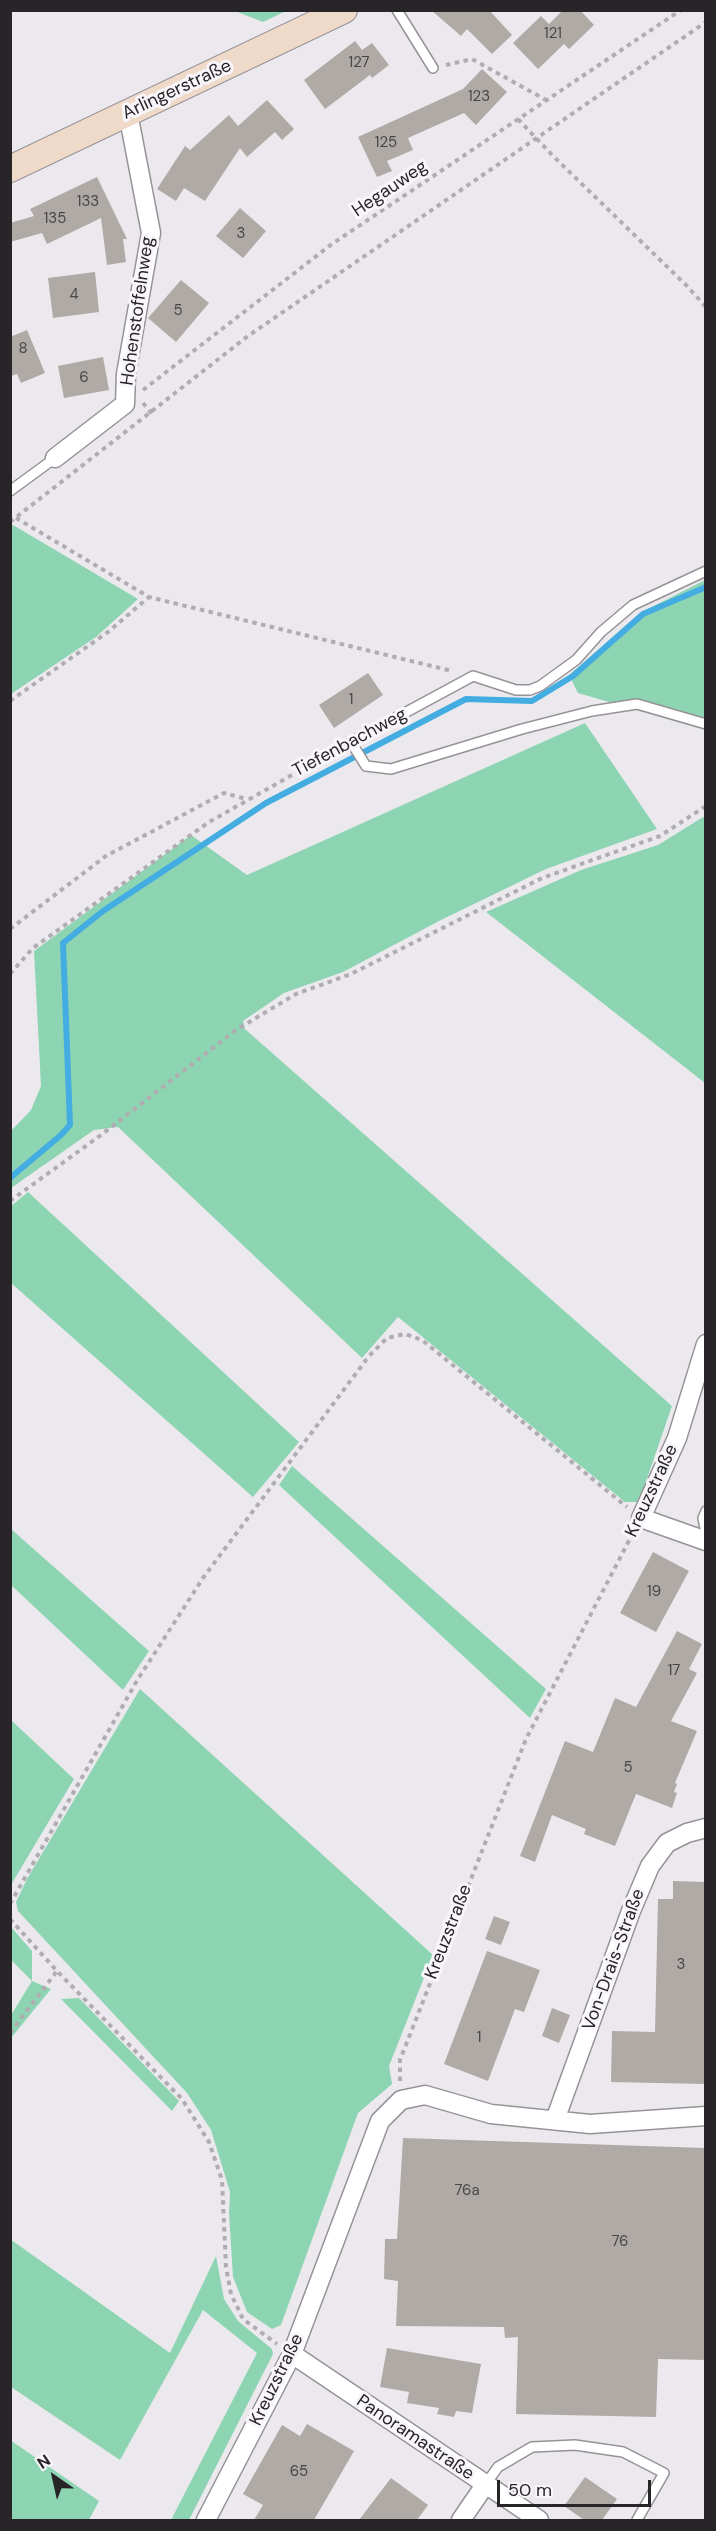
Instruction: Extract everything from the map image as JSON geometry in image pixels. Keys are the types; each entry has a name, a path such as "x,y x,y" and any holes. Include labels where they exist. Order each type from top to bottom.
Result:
{"main road":[{"name":"Arlingerstraße","path":"10,169 344,10"}],"street":[{"name":"Hohenstoffelnweg","path":"55,458 125,404 126,374 151,233 128,113"},
{"name":"Kreuzstraße","path":"641,1518 677,1438 705,1344"},
{"path":"641,1518 705,1541"},
{"name":"Von-Drais-Straße","path":"555,2120 631,1911 650,1866 667,1843 687,1833 705,1828"},
{"path":"400,2100 425,2095 491,2114 590,2124 705,2116"},
{"name":"Kreuzstraße","path":"206,2520 292,2354 380,2121 400,2100"},
{"name":"Panoramastraße","path":"292,2354 539,2520"},
{"path":"461,2520 485,2485"}],"lane":[{"path":"397,10 433,68"},
{"name":"Hohenstoffelnweg","path":"10,491 55,458"},
{"path":"473,676 516,690 530,690 540,686 576,660 601,632 633,605 705,571"},
{"name":"Tiefenbachweg","path":"351,742 473,676"},
{"path":"351,742 366,766 391,769 522,729 592,711 637,704 705,724"},
{"path":"705,1510 705,1533"},
{"path":"485,2485 498,2467 532,2447 575,2445 623,2452 664,2473 637,2520"}],"path":[{"name":"Hegauweg","path":"125,404 332,244 681,10"},
{"path":"10,522 248,336 705,22"},
{"path":"433,68 472,59 546,100"},
{"path":"518,119 686,285 705,307"},
{"path":"16,518 149,597 473,676"},
{"path":"10,701 108,632 149,597"},
{"name":"Tiefenbachweg","path":"10,974 41,942 209,822 351,742"},
{"path":"10,929 106,856 224,793 247,799"},
{"path":"10,1201 101,1135 237,1030 296,994 351,974 542,878 660,836 705,806"},
{"path":"10,1904 138,1679 203,1578 369,1356 387,1338 405,1334 422,1340 641,1518"},
{"name":"Kreuzstraße","path":"400,2100 400,2060 526,1739 641,1518"},
{"path":"10,1919 57,1971 182,2099 209,2142 222,2180 226,2267 231,2294 243,2319 292,2354"},
{"path":"10,2033 57,1971"}],"green space":[{"path":"235,11 286,11 263,22"},
{"path":"13,525 138,599 96,637 11,694 10,527"},
{"path":"705,580 705,730 578,693 569,675 642,612"},
{"path":"585,723 657,829 546,869 439,921 343,972 284,993 243,1021 245,1029 672,1406 639,1502 625,1502 398,1317 362,1358 118,1127 94,1130 11,1188 11,1131 31,1110 41,1086 34,951 191,835 247,875"},
{"path":"703,817 706,818 705,1083 486,912 581,870 658,845"},
{"path":"28,1192 299,1442 253,1497 11,1283 11,1206"},
{"path":"292,1466 546,1689 530,1718 279,1485"},
{"path":"11,1529 149,1651 123,1690 11,1585"},
{"path":"140,1689 433,1955 389,2066 392,2084 358,2113 281,2325 272,2329 247,2312 233,2277 230,2192 211,2130 187,2093 18,1911 16,1902 27,1879"},
{"path":"10,1720 74,1779 11,1885"},
{"path":"11,1927 32,1951 32,1981 11,1960"},
{"path":"32,1981 51,1989 11,2038 11,2015"},
{"path":"79,1998 179,2101 172,2111 61,1999"},
{"path":"10,2239 170,2353 216,2256 224,2299 238,2321 272,2349 273,2354 189,2520 171,2520 257,2353 203,2310 120,2460 11,2387"},
{"path":"10,2440 99,2501 89,2520 11,2520"}],"building":[{"path":"431,10 489,10 512,35 492,54 467,29 461,36"},
{"path":"563,10 580,10 594,25 569,49 564,44 538,69 513,43 541,16 549,24"},
{"path":"355,41 362,50 372,43 389,65 372,78 370,75 325,109 304,80"},
{"path":"482,69 507,92 476,125 464,113 408,138 413,150 387,161 392,171 377,177 358,137 463,89"},
{"path":"267,100 294,129 282,140 275,132 247,157 240,148 205,201 184,188 176,201 157,189 185,146 190,150 229,115 238,126"},
{"path":"97,177 127,239 123,239 126,262 107,265 101,218 47,244 42,233 10,242 10,223 34,216 30,209"},
{"path":"240,208 266,231 243,258 216,236"},
{"path":"95,272 99,312 53,318 48,278"},
{"path":"181,280 209,303 176,342 148,318"},
{"path":"27,330 45,373 21,383 17,374 10,376 10,337"},
{"path":"103,357 109,390 64,398 58,366"},
{"path":"368,673 383,695 334,728 319,705"},
{"path":"653,1552 689,1571 656,1632 620,1613"},
{"path":"677,1631 702,1644 689,1669 697,1673 671,1721 697,1731 675,1783 677,1784 674,1792 677,1793 672,1808 636,1794 615,1846 584,1834 586,1829 552,1815 535,1862 520,1856 565,1741 593,1752 615,1698 636,1707"},
{"path":"673,1881 705,1882 705,2084 611,2082 612,2031 655,2032 658,1899 673,1899"},
{"path":"494,1916 510,1922 501,1945 485,1939"},
{"path":"487,1951 540,1970 524,2012 515,2009 488,2081 444,2064"},
{"path":"552,2008 570,2015 559,2043 542,2036"},
{"path":"403,2138 705,2148 705,2360 658,2359 656,2417 516,2414 518,2337 505,2338 504,2327 396,2326 398,2281 384,2279 385,2239 397,2239"},
{"path":"387,2348 481,2364 472,2413 456,2411 454,2417 437,2414 439,2408 407,2403 409,2392 380,2387"},
{"path":"307,2424 354,2451 314,2520 254,2520 263,2505 243,2494 282,2425 300,2436"},
{"path":"585,2477 617,2499 602,2520 584,2520 564,2506"},
{"path":"391,2478 428,2505 417,2520 359,2520"}],"waterway":[{"path":"10,1178 70,1125 63,943 103,911 266,803 466,699 532,701 573,676 643,614 706,587"}]}
